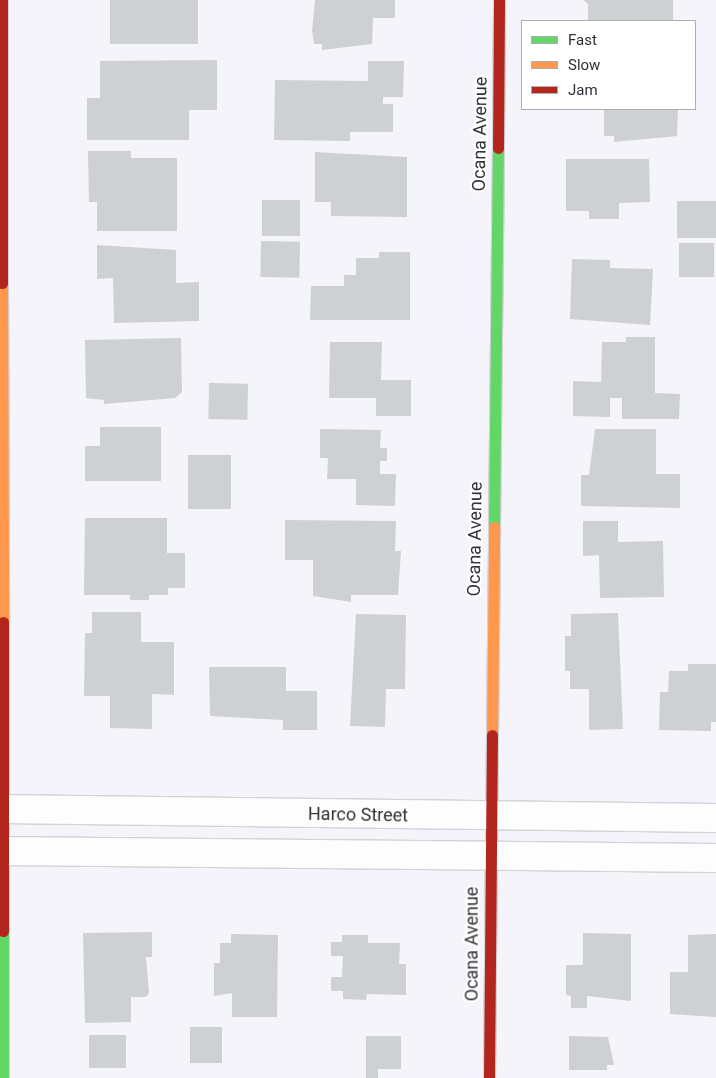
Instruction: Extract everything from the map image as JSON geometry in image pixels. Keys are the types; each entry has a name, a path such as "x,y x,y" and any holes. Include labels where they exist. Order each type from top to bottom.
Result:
{"street":[{"path":"2,0 1,809 3,1078"},
{"name":"Ocana Avenue","path":"489,1078 499,0"},
{"name":"Harco Street","path":"1,809 490,817 716,818"},
{"path":"2,851 716,858"}],"building":[{"path":"110,0 198,0 198,44 110,44"},
{"path":"315,0 395,0 395,18 373,18 372,44 322,50 322,44 314,44 312,31"},
{"path":"583,0 673,0 673,20 588,20 588,4"},
{"path":"217,60 217,110 189,110 189,140 87,140 87,98 100,98 100,61"},
{"path":"368,61 404,61 403,97 383,97 383,104 393,104 393,132 350,132 350,141 274,140 275,80 368,81"},
{"path":"604,110 678,110 677,136 614,142 614,136 604,136"},
{"path":"88,151 131,151 131,158 177,158 177,231 97,231 97,202 89,202"},
{"path":"315,152 407,157 407,217 331,216 331,202 315,202"},
{"path":"566,159 649,159 650,202 619,203 619,219 589,219 589,211 566,211"},
{"path":"262,200 300,200 300,236 262,236"},
{"path":"677,201 716,201 716,238 677,238"},
{"path":"261,241 300,242 299,278 260,277"},
{"path":"679,243 714,243 714,277 679,277"},
{"path":"97,245 176,250 176,283 199,282 199,321 114,323 113,278 97,279"},
{"path":"379,252 410,252 410,320 310,320 311,286 344,286 344,275 356,275 356,258 379,258"},
{"path":"572,259 610,260 610,268 653,269 650,325 570,319"},
{"path":"626,337 655,337 655,393 680,394 679,419 622,419 622,398 610,398 610,417 573,416 573,381 601,382 602,342 626,342"},
{"path":"181,338 182,392 175,398 104,404 104,400 86,398 85,340"},
{"path":"330,342 382,342 381,380 411,380 411,416 376,416 376,398 329,398"},
{"path":"209,383 248,384 247,420 208,419"},
{"path":"100,427 161,427 161,481 85,481 85,446 100,446"},
{"path":"320,429 381,430 380,448 387,448 387,461 380,461 380,474 396,474 395,506 356,505 356,479 327,479 328,458 320,458"},
{"path":"595,429 656,429 656,474 680,474 680,508 581,506 581,475 589,475"},
{"path":"188,455 231,455 231,509 188,509"},
{"path":"85,518 167,518 167,553 185,553 185,588 168,588 168,595 149,595 149,600 130,600 130,595 84,595"},
{"path":"285,520 396,521 395,551 401,551 398,595 351,595 351,602 313,596 313,560 285,560"},
{"path":"583,521 618,521 618,542 663,541 664,597 600,598 599,555 583,556"},
{"path":"92,612 141,612 141,642 174,642 174,695 152,694 152,729 110,728 110,696 84,696 85,633 92,633"},
{"path":"618,613 623,729 589,730 589,689 570,689 570,671 565,671 565,636 571,636 571,614"},
{"path":"356,614 406,615 405,689 386,689 385,727 350,726"},
{"path":"688,664 716,664 716,722 711,722 711,731 659,730 660,692 668,692 669,671 688,671"},
{"path":"209,667 286,667 286,691 317,691 317,730 283,730 283,720 210,716"},
{"path":"152,932 152,957 146,957 149,993 146,997 131,997 131,1022 85,1023 83,933"},
{"path":"583,933 631,934 631,1001 587,996 587,1008 571,1008 571,996 566,995 566,965 583,965"},
{"path":"231,934 278,935 277,1017 232,1017 232,993 214,996 214,963 220,963 220,943 231,943"},
{"path":"716,934 716,1017 670,1014 670,972 688,972 688,935"},
{"path":"342,935 368,935 368,943 400,943 399,964 406,964 406,995 367,994 366,1000 343,999 343,991 331,991 331,977 342,977 343,956 331,956 331,942 342,942"},
{"path":"190,1027 222,1027 222,1063 190,1063"},
{"path":"89,1035 126,1035 126,1068 89,1068"},
{"path":"366,1036 401,1036 401,1069 378,1069 378,1078 366,1078"},
{"path":"569,1036 608,1037 614,1065 607,1065 607,1070 569,1070"}],"traffic: fast":[{"path":"494,527 498,148"},
{"path":"3,931 3,1078"}],"traffic: slow":[{"path":"2,283 3,622"},
{"path":"492,735 494,527"}],"traffic: jam":[{"path":"2,0 2,283"},
{"path":"498,148 499,0"},
{"path":"3,622 3,931"},
{"path":"489,1078 492,735"}]}
